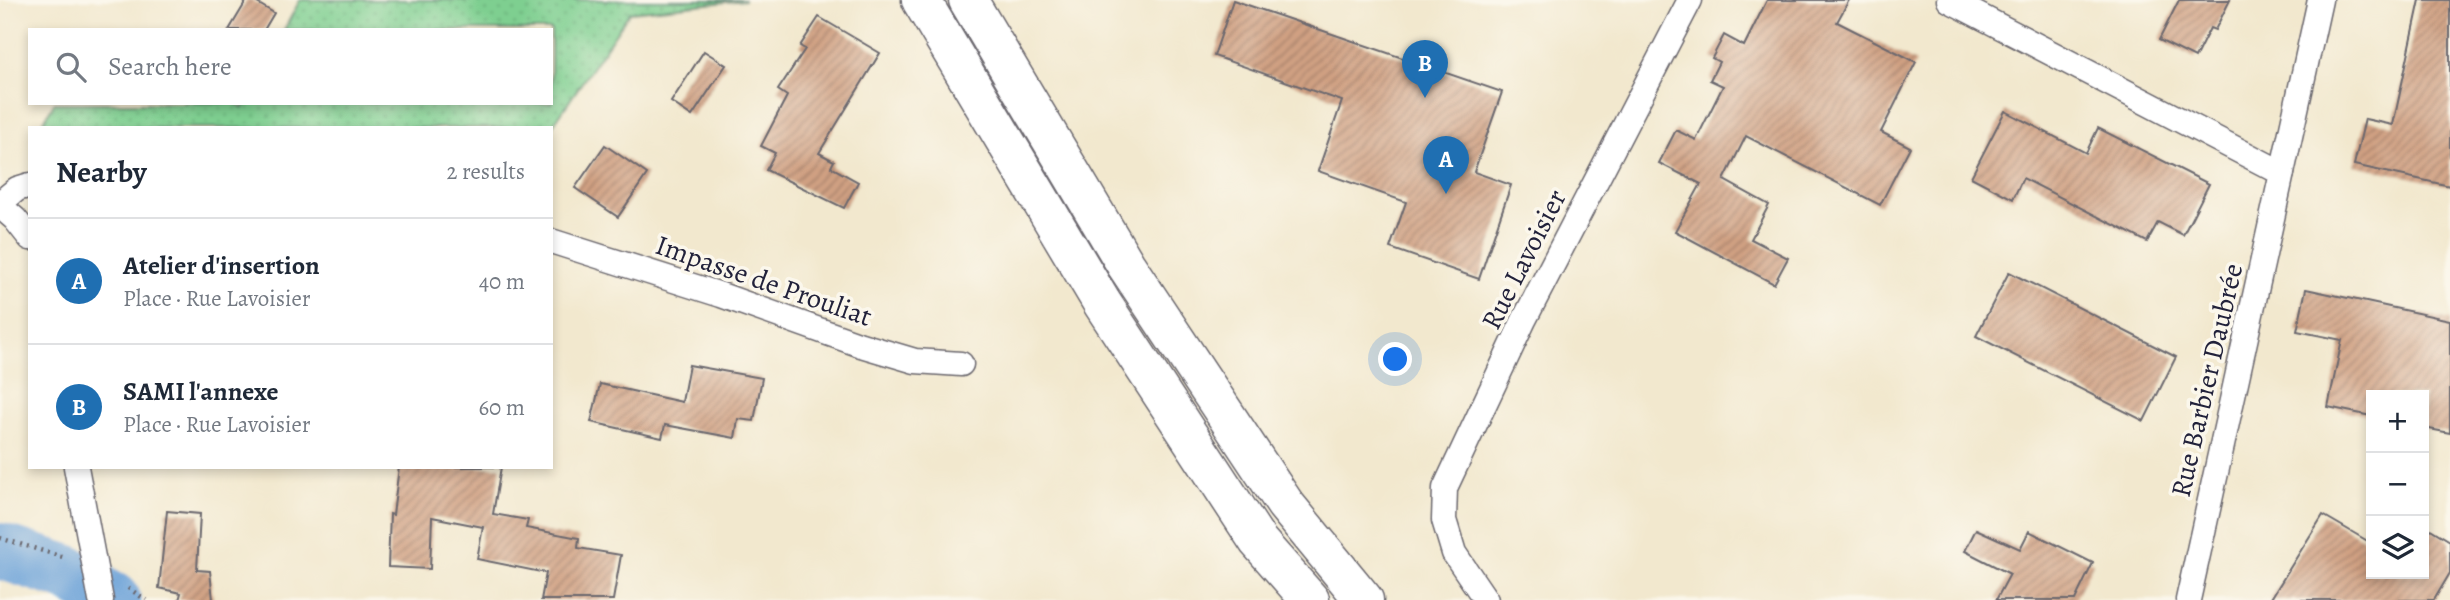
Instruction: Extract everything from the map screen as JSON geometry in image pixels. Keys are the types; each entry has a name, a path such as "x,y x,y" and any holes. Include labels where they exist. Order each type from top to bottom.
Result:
{"highway":[{"path":"921,0 1101,303 1258,541 1310,600"},
{"path":"968,0 1126,265 1285,504 1364,600"}],"street":[{"name":"Rue Lavoisier","path":"1486,600 1454,553 1444,520 1445,488 1524,320 1690,0"},
{"path":"1949,0 2282,173"},
{"name":"Rue Barbier Daubrée","path":"2188,600 2320,0"},
{"path":"28,185 17,189 0,204 28,235"},
{"name":"Impasse de Prouliat","path":"553,242 722,295 915,361 961,363"},
{"path":"76,469 101,600"}],"green space":[{"path":"300,0 745,0 630,12 552,126 41,126 53,105 238,105 243,108 245,105 553,105 553,28 285,28"}],"building":[{"path":"247,0 252,0 274,13 265,28 230,28"},
{"path":"1233,0 1502,92 1474,172 1511,185 1479,279 1390,248 1406,202 1318,171 1342,101 1214,56"},
{"path":"1767,0 1849,0 1837,22 1916,62 1881,132 1910,147 1880,205 1746,136 1724,180 1769,205 1751,239 1788,258 1774,284 1675,231 1701,184 1659,163 1676,130 1696,140 1723,86 1710,80 1719,62 1712,58 1724,35 1744,46"},
{"path":"2179,0 2230,0 2215,30 2210,28 2195,58 2159,40"},
{"path":"2420,0 2450,0 2450,186 2354,165 2365,119 2393,125"},
{"path":"819,17 880,53 819,153 834,161 831,167 858,182 844,208 766,170 775,153 761,146 787,96 778,90 805,49 800,46"},
{"path":"704,51 726,65 692,116 671,102"},
{"path":"2005,111 2086,153 2098,128 2209,184 2183,235 2158,222 2147,242 2023,178 2013,199 1971,177"},
{"path":"605,145 647,174 618,217 575,188"},
{"path":"2009,272 2176,357 2144,421 1976,336"},
{"path":"2306,289 2450,320 2450,433 2429,429 2429,390 2366,390 2366,415 2328,407 2342,340 2297,331"},
{"path":"689,365 762,378 754,421 738,419 735,438 665,425 662,438 591,422 600,384 682,402"},
{"path":"399,469 501,469 493,514 528,520 526,528 579,538 578,548 621,555 613,600 541,600 546,573 477,559 483,527 432,517 430,569 388,567 390,514 393,515"},
{"path":"167,511 200,514 197,570 210,571 213,600 179,600 181,593 159,588"},
{"path":"2323,515 2366,540 2366,579 2429,579 2429,528 2450,541 2450,573 2434,600 2270,600"},
{"path":"1976,529 2020,549 2029,531 2093,563 2075,600 1996,600 2010,574 1965,551"}],"waterway":[{"path":"0,551 68,573 113,600"}],"place":[{"name":"SAMI l'annexe","path":"1425,98"},
{"name":"Atelier d'insertion","path":"1446,194"}]}
